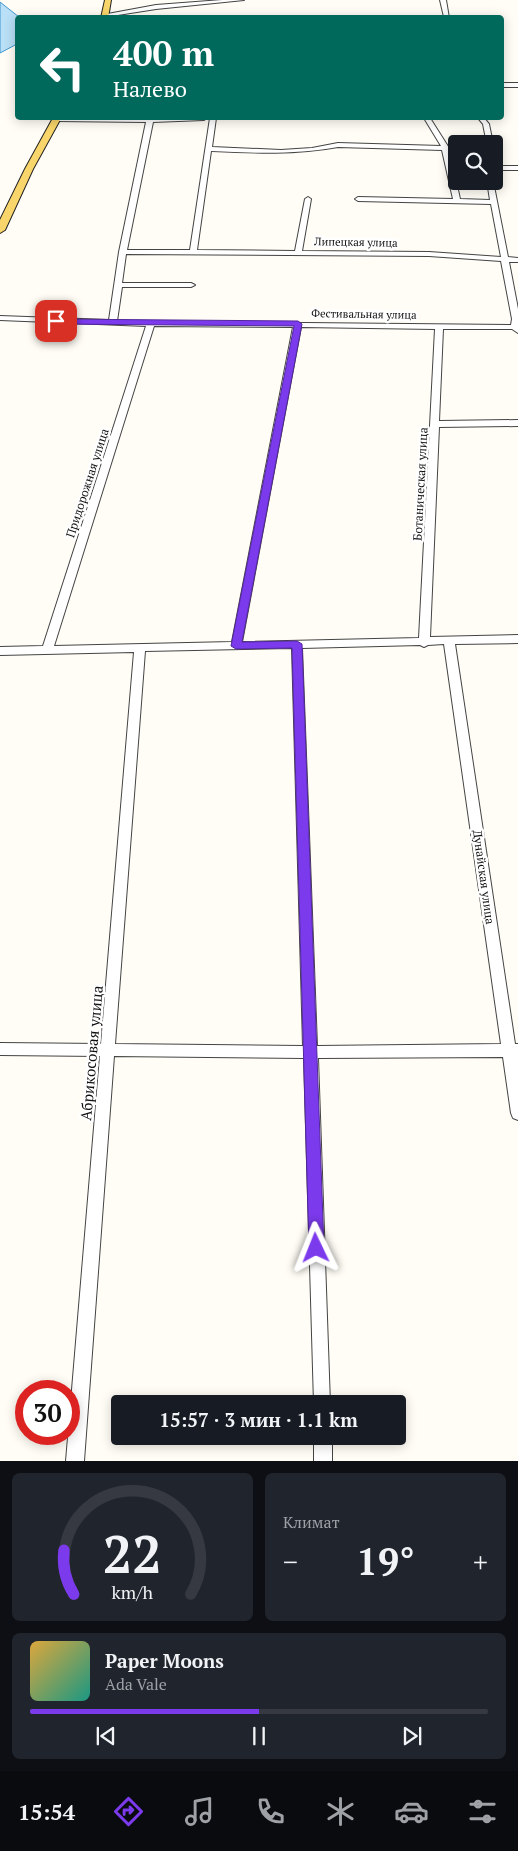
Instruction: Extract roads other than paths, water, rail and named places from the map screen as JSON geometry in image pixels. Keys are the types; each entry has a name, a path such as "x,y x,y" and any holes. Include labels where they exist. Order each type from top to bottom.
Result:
{"main road":[{"path":"105,15 108,0"},
{"path":"0,230 29,168 55,120"}],"street":[{"path":"111,15 156,7 241,0"},
{"path":"443,0 447,15"},
{"path":"504,85 518,85"},
{"path":"113,323 123,252 150,120"},
{"path":"193,252 214,120"},
{"path":"429,120 446,148 457,201"},
{"path":"483,120 486,124 488,135"},
{"path":"208,149 281,152 312,150 338,145 446,148"},
{"path":"503,168 518,168"},
{"path":"492,190 506,258 517,328"},
{"path":"298,252 308,199"},
{"path":"358,199 495,202"},
{"name":"Липецкая улица","path":"123,252 430,254 518,260"},
{"path":"118,285 190,285"},
{"name":"Фестивальная улица","path":"0,318 113,323 517,328"},
{"name":"Придорожная улица","path":"47,650 151,323"},
{"path":"236,646 298,324"},
{"name":"Ботаническая улица","path":"424,642 436,424 439,326"},
{"path":"436,424 518,424"},
{"path":"0,651 518,639"},
{"name":"Дунайская улица","path":"449,642 513,1050 518,1113"},
{"path":"297,644 322,1395"},
{"name":"Абрикосовая улица","path":"75,1461 140,648"},
{"path":"0,1049 310,1052 513,1050"},
{"path":"323,1445 323,1461"}],"water":[{"path":"0,2 16,15 15,45 0,53"}]}
